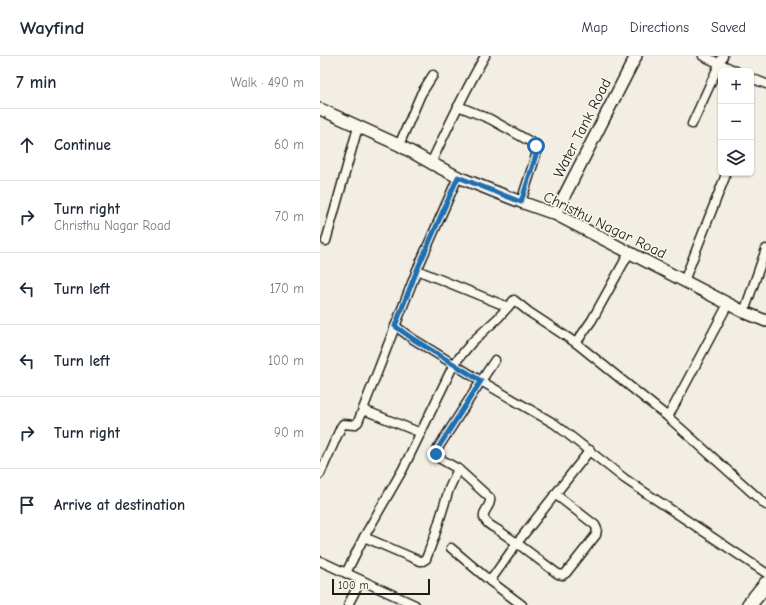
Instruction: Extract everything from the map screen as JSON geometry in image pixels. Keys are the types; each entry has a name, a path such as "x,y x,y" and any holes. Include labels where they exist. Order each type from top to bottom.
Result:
{"highway":[{"path":"749,605 765,588"}],"street":[{"path":"431,163 458,106 485,56"},
{"name":"Water Tank Road","path":"555,214 636,56"},
{"path":"703,56 721,60 732,68"},
{"path":"692,124 721,60"},
{"path":"399,145 420,94 433,76"},
{"path":"754,79 766,84"},
{"path":"458,106 490,119 532,142 536,146 537,152 521,202"},
{"name":"Christhu Nagar Road","path":"320,109 399,145 458,177 555,214 728,304 766,321"},
{"path":"326,241 358,127"},
{"path":"320,474 340,427 343,424 356,424 364,410 417,270 458,177"},
{"path":"684,281 725,177"},
{"path":"744,312 766,249"},
{"path":"576,343 592,320 629,253"},
{"path":"417,270 508,307"},
{"path":"346,573 364,537 403,469 454,364 472,342 498,318 514,300 529,312 576,343 668,417 766,505"},
{"path":"668,417 728,304"},
{"path":"395,326 413,339 481,381 556,424 626,479 766,573"},
{"path":"495,360 436,451 437,457 458,469 490,498 490,504 484,512 486,522 558,574 563,575 596,535 597,529 595,525 555,494"},
{"path":"364,410 421,433"},
{"path":"490,581 517,543 590,450"},
{"path":"364,537 420,561 426,559 449,489 458,469"},
{"path":"451,548 490,581 522,605"},
{"path":"320,561 415,605"},
{"path":"349,605 361,580"}],"route":[{"path":"436,454 438,448 481,381 413,339 395,326 417,270 458,177 521,202 537,152 536,146"}]}
